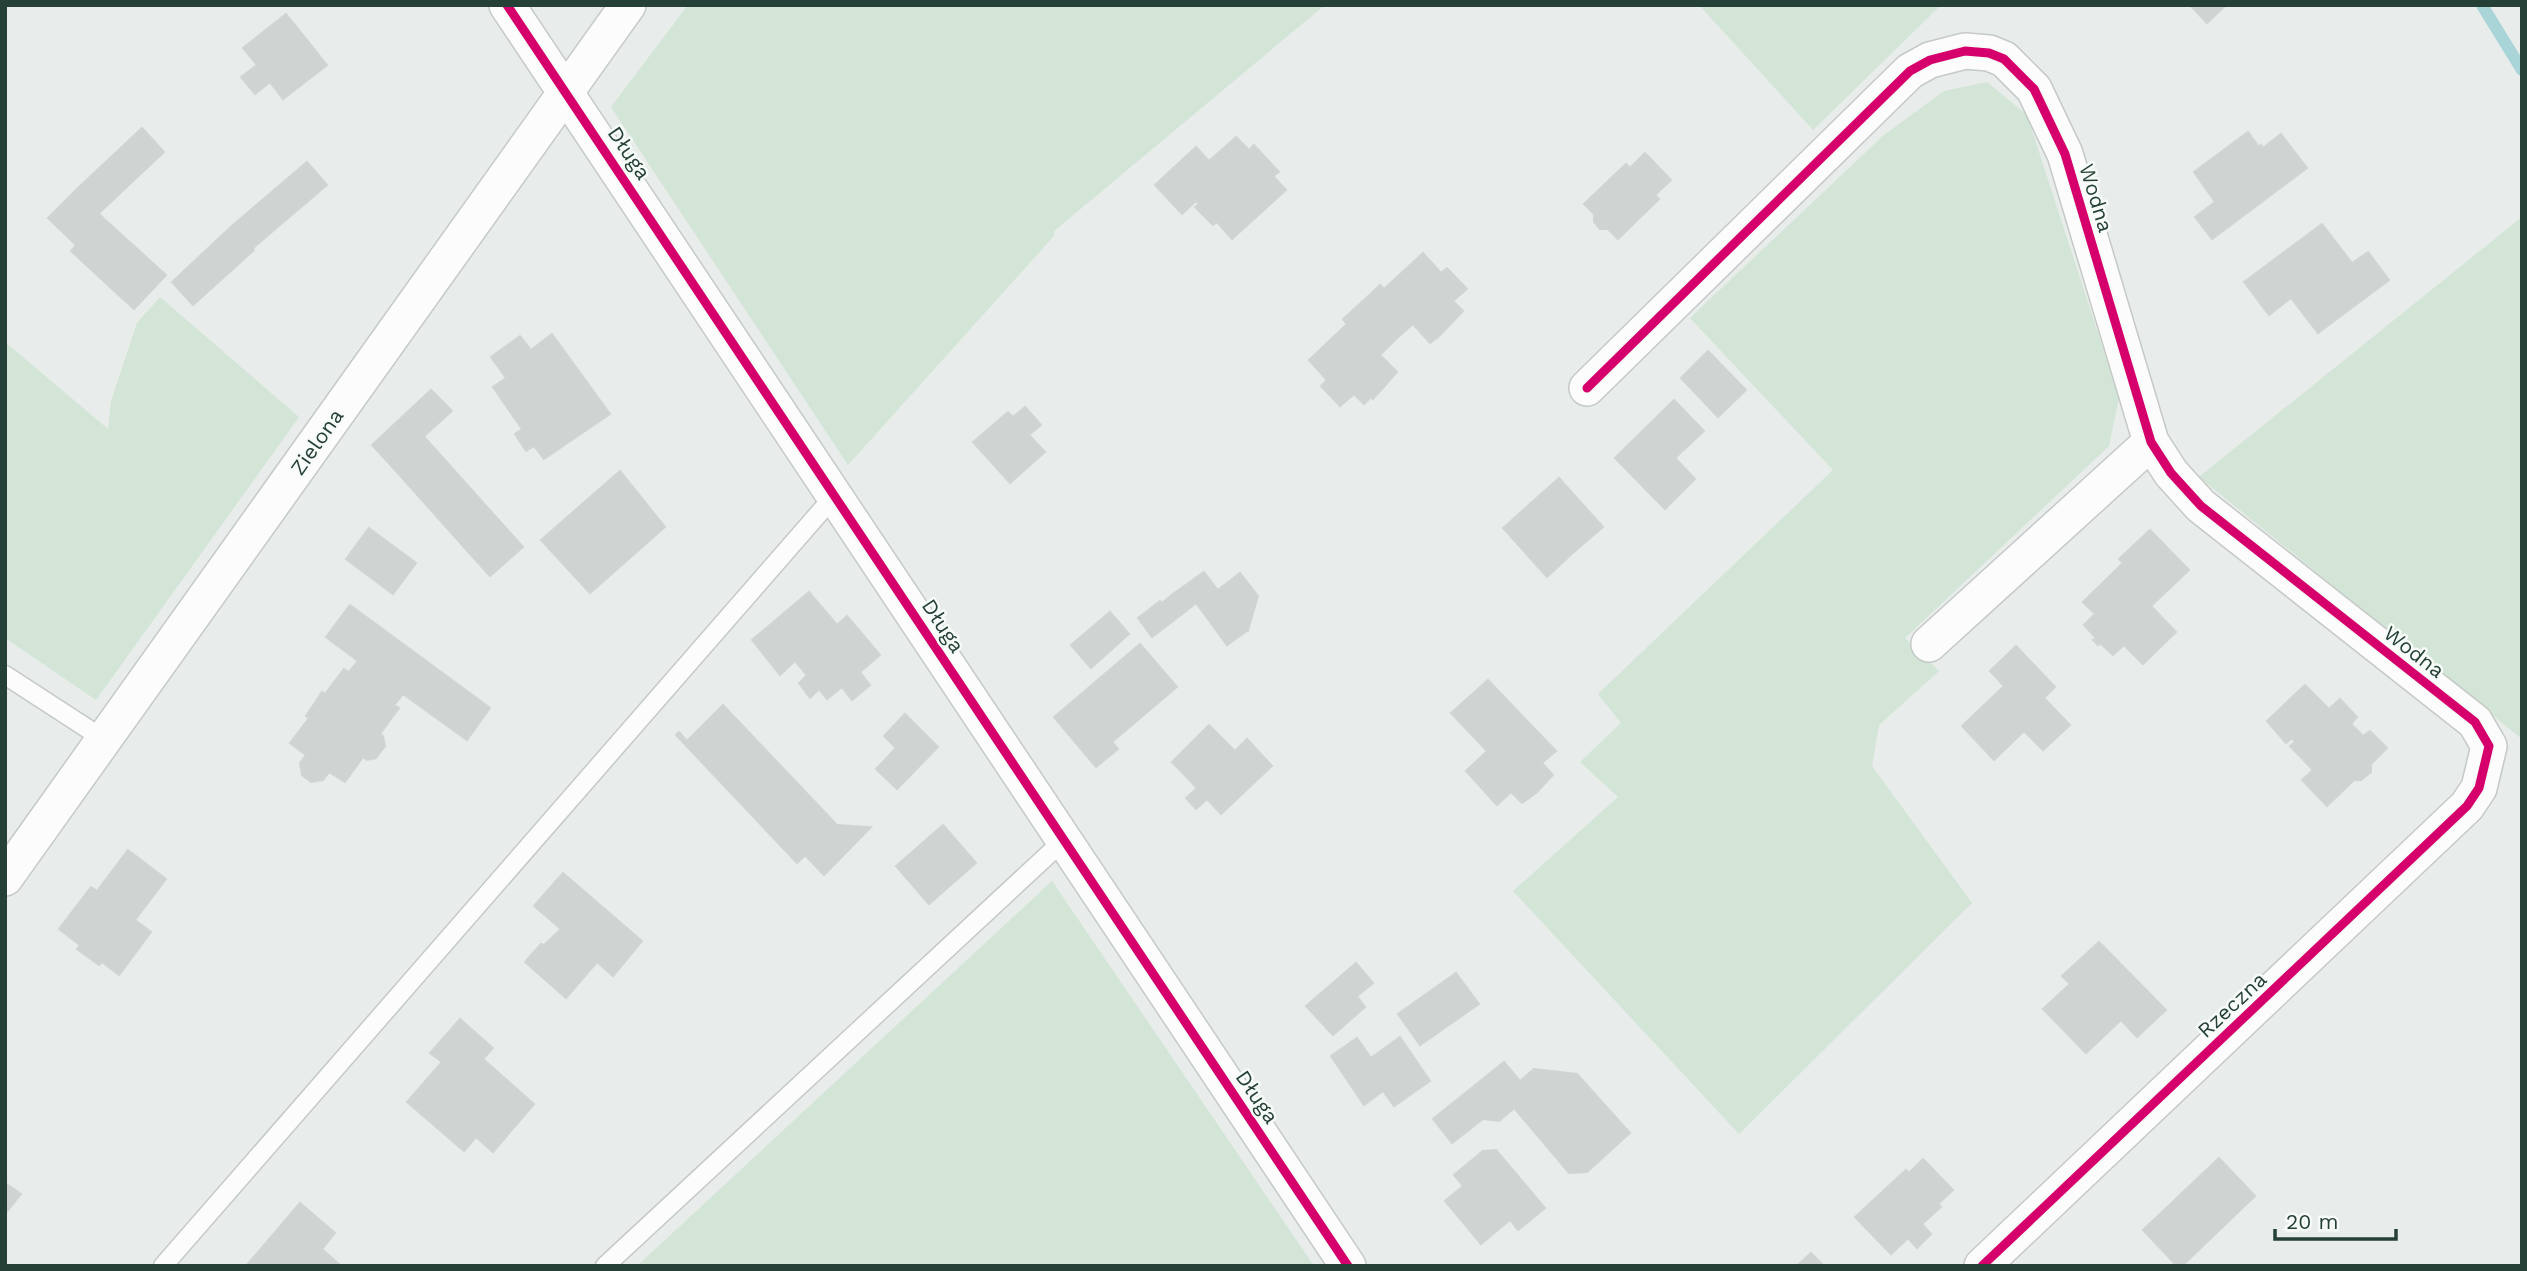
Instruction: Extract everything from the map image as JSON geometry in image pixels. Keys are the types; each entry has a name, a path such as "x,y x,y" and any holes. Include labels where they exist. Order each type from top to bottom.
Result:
{"street":[{"name":"Długa","path":"507,5 1348,1266"},
{"name":"Zielona","path":"5,878 628,5"},
{"name":"Wodna","path":"1587,388 1910,72 1930,60 1965,51 1989,53 2004,58 2034,89 2065,154 2151,442 2171,473 2201,506 2474,722 2489,746 2487,757"},
{"path":"1929,644 2151,442"},
{"name":"Rzeczna","path":"1982,1266 2467,806 2479,788 2487,757"}],"lane":[{"path":"163,1266 835,495"},
{"path":"5,675 105,740"},
{"path":"605,1266 1064,840"}],"green space":[{"path":"688,5 1325,5 1054,231 1054,236 848,465 611,107"},
{"path":"1699,5 1941,5 1813,130"},
{"path":"1987,82 2027,115 2119,398 2109,446 1905,638 1939,671 1879,725 1872,766 1972,903 1739,1134 1513,891 1618,797 1580,762 1621,723 1598,694 1833,470 1690,318 1884,135 1944,91"},
{"path":"2522,217 2522,739 2199,477"},
{"path":"160,297 299,417 96,700 5,638 5,342 108,429 111,401 137,323"},
{"path":"1052,881 1314,1266 637,1266"}],"building":[{"path":"2190,5 2226,5 2207,23"},
{"path":"286,14 327,65 283,99 270,82 255,94 241,77 257,65 243,48"},
{"path":"142,128 164,152 99,213 77,189"},
{"path":"2248,132 2259,147 2261,145 2263,148 2281,134 2307,168 2212,239 2195,217 2215,202 2194,172"},
{"path":"1236,137 1249,150 1254,145 1279,172 1273,176 1286,190 1232,239 1217,222 1213,225 1195,207 1199,204 1196,201 1182,214 1155,185 1196,147 1209,161"},
{"path":"1645,153 1671,180 1655,195 1659,199 1618,239 1608,229 1600,229 1594,222 1594,214 1584,204 1626,164 1630,168"},
{"path":"307,162 327,185 253,248 233,225"},
{"path":"77,189 102,217 76,245 48,218"},
{"path":"102,217 166,275 134,309 71,251"},
{"path":"2322,224 2352,263 2368,252 2389,280 2318,333 2291,298 2269,315 2244,282"},
{"path":"233,225 254,250 193,305 172,282"},
{"path":"1423,253 1441,273 1447,268 1467,289 1453,301 1463,311 1430,343 1413,324 1396,339 1362,302 1380,285 1384,289"},
{"path":"1362,302 1396,339 1380,355 1397,372 1373,399 1371,397 1364,404 1354,394 1340,406 1321,386 1327,380 1309,360 1347,324 1343,319"},
{"path":"552,334 610,414 544,459 534,446 526,451 515,434 522,429 493,387 506,378 491,357 520,336 531,350"},
{"path":"1708,351 1746,390 1718,417 1681,378"},
{"path":"431,390 452,411 423,437 418,430 386,460 372,445"},
{"path":"1674,400 1704,431 1675,458 1695,479 1665,509 1615,458"},
{"path":"1025,407 1041,425 1029,435 1045,452 1010,483 973,442 1008,412 1013,417"},
{"path":"418,430 505,527 472,556 386,460"},
{"path":"620,471 665,527 590,593 541,540"},
{"path":"1559,478 1603,527 1575,551 1531,503"},
{"path":"1531,503 1575,551 1547,577 1503,528"},
{"path":"505,527 523,547 490,576 472,556"},
{"path":"369,528 416,563 393,594 346,559"},
{"path":"2150,530 2189,570 2151,606 2176,632 2143,664 2124,645 2113,655 2093,640 2096,638 2084,625 2095,614 2083,602 2123,563 2119,559"},
{"path":"1204,572 1248,630 1227,645 1196,603 1186,611 1173,594"},
{"path":"1240,573 1258,596 1248,630 1218,590"},
{"path":"809,592 837,625 847,616 880,655 860,672 870,685 852,700 842,687 827,699 819,689 810,698 799,683 807,675 795,661 780,675 752,640"},
{"path":"1173,594 1186,611 1152,637 1138,618"},
{"path":"350,605 490,708 467,740 403,694 394,705 399,708 380,734 385,746 376,758 367,760 363,757 345,782 329,772 323,780 311,782 302,775 300,763 306,755 290,743 309,718 306,716 322,692 325,694 344,669 349,672 358,661 326,637"},
{"path":"1110,612 1129,634 1091,668 1071,645"},
{"path":"1140,644 1177,687 1112,742 1118,749 1096,767 1054,717"},
{"path":"2016,646 2055,687 2044,698 2070,725 2043,750 2024,731 1994,760 1962,726 2004,686 1990,671"},
{"path":"1488,680 1556,751 1542,763 1553,775 1522,803 1511,792 1497,805 1466,771 1487,751 1451,713"},
{"path":"2305,685 2329,709 2340,699 2357,717 2351,724 2363,736 2370,731 2387,748 2371,764 2371,772 2361,780 2354,780 2327,806 2302,780 2313,770 2290,746 2295,742 2292,738 2286,743 2267,721"},
{"path":"723,705 837,825 797,863 676,735 679,732 687,741"},
{"path":"905,714 938,747 897,789 876,769 896,748 884,736"},
{"path":"1209,725 1235,751 1247,739 1272,766 1221,814 1207,799 1196,809 1186,798 1197,788 1172,762"},
{"path":"837,825 871,827 824,875 805,855"},
{"path":"943,825 976,863 929,904 896,866"},
{"path":"128,850 166,879 135,920 151,932 119,975 102,962 99,965 77,949 80,945 59,929 91,887 97,891"},
{"path":"563,873 642,941 613,976 597,962 566,998 525,962 541,944 544,945 561,929 534,906"},
{"path":"2099,942 2166,1010 2137,1037 2121,1020 2086,1053 2043,1009 2070,984 2062,976"},
{"path":"1356,963 1373,983 1357,996 1365,1007 1333,1035 1306,1006"},
{"path":"1456,973 1479,1004 1420,1045 1398,1014"},
{"path":"460,1019 493,1048 483,1059 534,1104 493,1152 476,1137 464,1151 407,1102 442,1062 430,1053"},
{"path":"1400,1037 1430,1081 1394,1106 1383,1091 1364,1105 1331,1056 1357,1038 1371,1058"},
{"path":"1504,1062 1531,1094 1499,1121 1483,1119 1452,1143 1433,1119"},
{"path":"1534,1069 1577,1074 1630,1133 1587,1172 1569,1173 1514,1108 1531,1094 1520,1081"},
{"path":"1496,1150 1545,1208 1518,1230 1510,1220 1481,1244 1445,1201 1463,1186 1454,1175 1483,1151"},
{"path":"2219,1158 2255,1196 2182,1266 2177,1266 2143,1230"},
{"path":"1923,1159 1953,1190 1938,1204 1909,1173"},
{"path":"1906,1170 1941,1207 1922,1224 1931,1234 1917,1248 1908,1238 1891,1254 1855,1217"},
{"path":"5,1183 21,1194 5,1214"},
{"path":"300,1203 335,1233 322,1249 341,1266 246,1266"},
{"path":"1811,1253 1824,1266 1797,1266"}],"waterway":[{"path":"2482,5 2522,70"}],"cycle path":[{"path":"507,5 1348,1266"},
{"path":"1587,388 1910,71 1930,60 1965,51 1989,53 2004,59 2034,89 2065,154 2151,442 2171,473 2201,506 2475,722 2489,746 2479,788 2467,806 1982,1266"}]}
